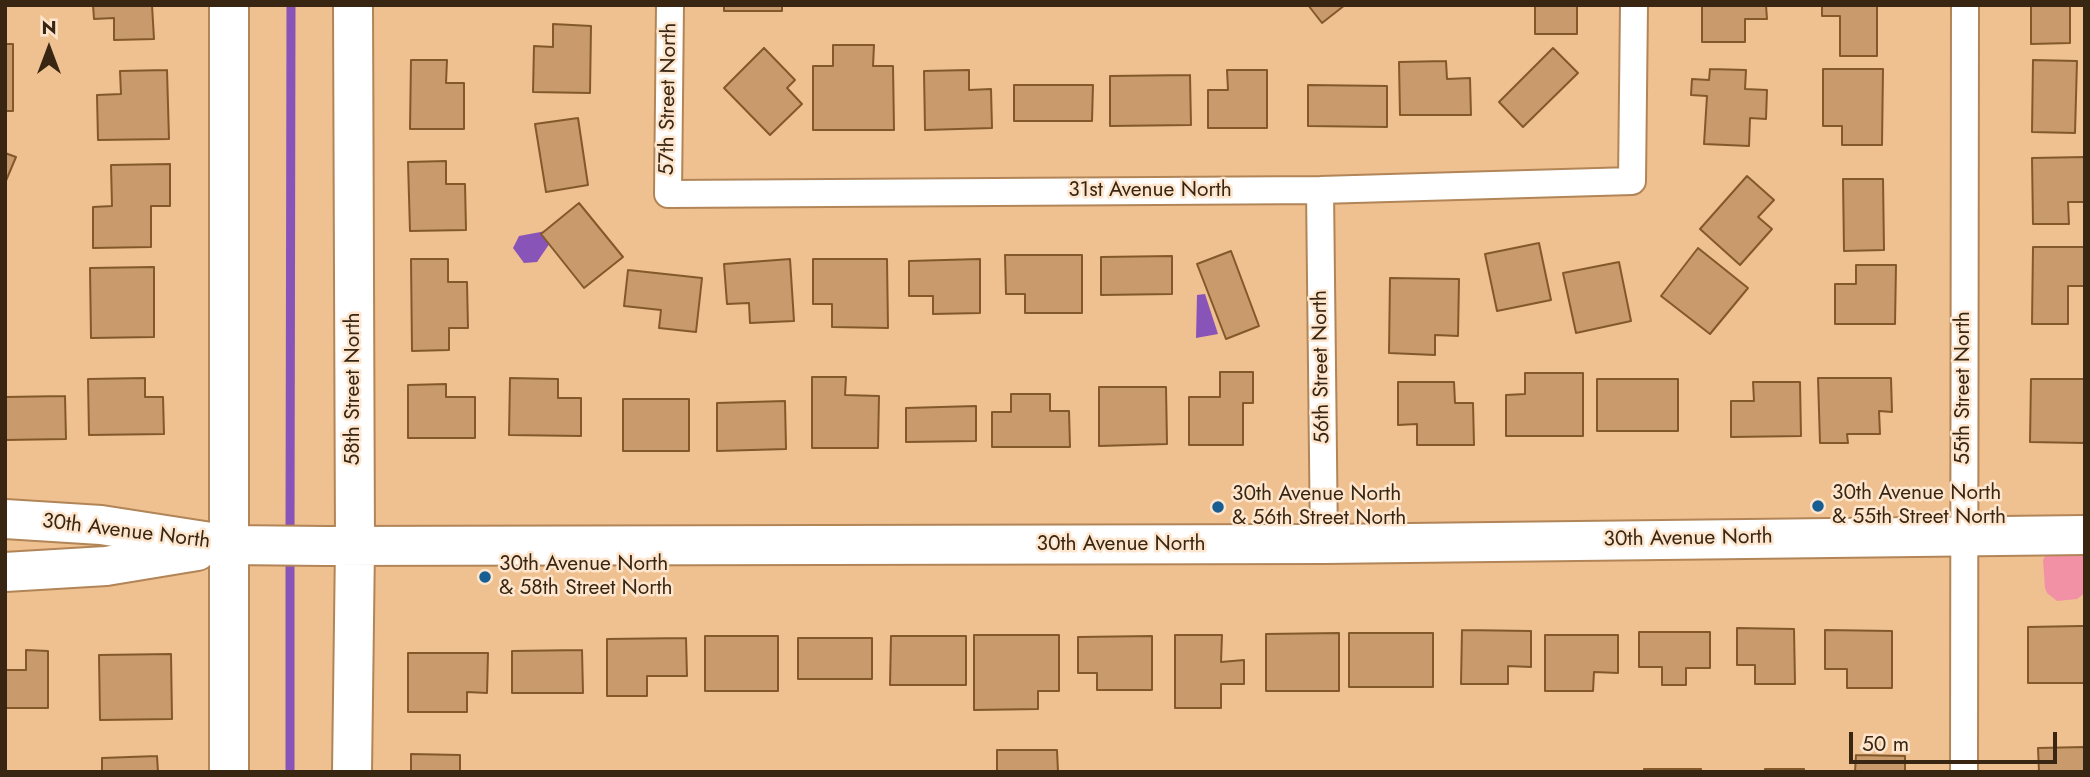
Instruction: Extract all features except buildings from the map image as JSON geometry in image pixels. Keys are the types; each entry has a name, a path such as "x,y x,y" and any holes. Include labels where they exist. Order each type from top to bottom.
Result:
{"street":[{"path":"229,5 243,545 229,772"},
{"name":"58th Street North","path":"352,772 340,546 353,5"},
{"name":"57th Street North","path":"668,194 670,5"},
{"name":"31st Avenue North","path":"668,194 1320,190 1632,181 1634,5"},
{"name":"55th Street North","path":"1964,772 1965,5"},
{"name":"56th Street North","path":"1320,190 1324,544"},
{"name":"30th Avenue North","path":"5,519 101,525 243,545 340,546 1324,544 2085,535"},
{"name":"30th Avenue North","path":"5,572 106,566 243,545"}],"shaded area":[{"path":"546,231 552,240 537,262 524,263 513,248 519,236"},
{"path":"1205,294 1218,334 1196,338 1197,295"},
{"path":"2047,553 2085,553 2085,593 2077,599 2057,601 2047,593 2043,560"}],"waterway":[{"path":"290,536 291,5"},
{"path":"290,553 290,772"}],"place":[{"name":"30th Avenue North & 55th Street North","path":"1818,506"},
{"name":"30th Avenue North & 56th Street North","path":"1218,507"},
{"name":"30th Avenue North & 58th Street North","path":"485,577"}]}
